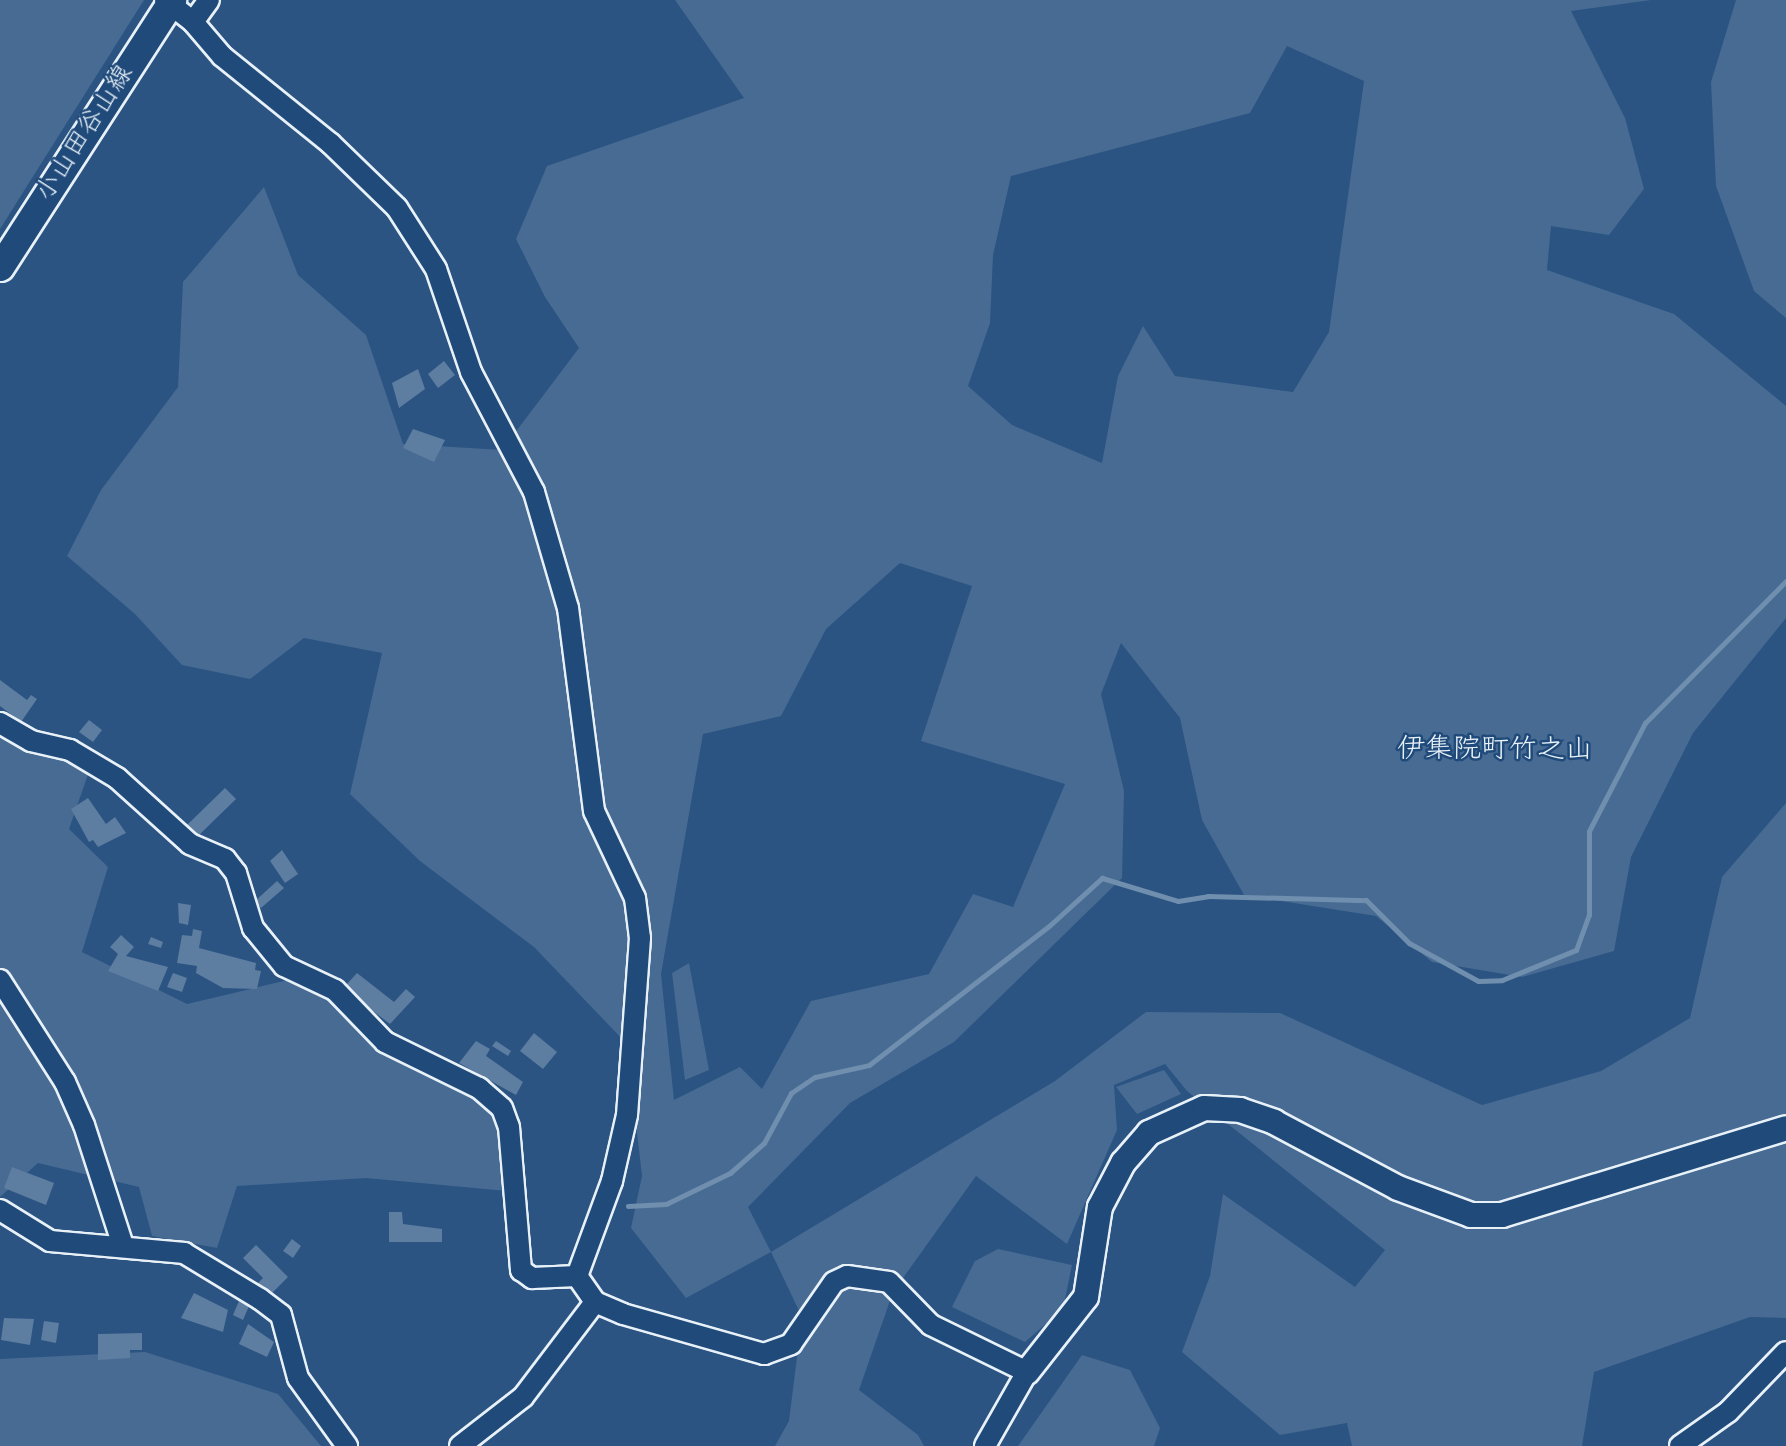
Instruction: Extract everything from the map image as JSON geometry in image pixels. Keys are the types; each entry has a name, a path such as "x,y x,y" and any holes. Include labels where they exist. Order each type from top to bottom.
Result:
{"main road":[{"name":"小山田谷山線","path":"0,267 169,1"}],"street":[{"path":"193,22 209,0"},
{"path":"169,1 193,22 222,56 365,175 419,237 436,269 471,372 534,492 568,608 594,810 635,898 640,938 627,1114 612,1181 577,1276"},
{"path":"0,723 31,741 70,750 117,778 190,844 225,859 236,873 254,928 284,966 335,990 385,1042 479,1088 502,1108 509,1127 521,1270 532,1278 577,1276"},
{"path":"0,980 65,1082 84,1125 123,1246"},
{"path":"985,1446 1027,1372 1086,1297 1100,1207 1109,1185 1149,1133 1204,1108 1240,1110 1274,1122 1398,1188 1471,1215 1502,1215 1786,1128"},
{"path":"0,1210 50,1241 184,1253 281,1316 298,1378 347,1446"},
{"path":"577,1276 595,1302 623,1314 764,1354 791,1344 834,1282 847,1276 866,1276 889,1282 931,1325 1027,1372"},
{"path":"460,1446 523,1397 595,1302"},
{"path":"1680,1446 1728,1412 1786,1352"}],"shaded area":[{"path":"0,0 144,0 0,229"},
{"path":"675,0 1651,0 1571,11 1625,118 1644,189 1609,235 1551,226 1547,270 1674,314 1786,406 1786,618 1693,733 1631,857 1614,951 1522,977 1432,962 1376,916 1244,895 1202,820 1180,718 1121,643 1101,694 1124,791 1122,878 954,1042 850,1103 748,1207 771,1252 686,1298 631,1228 642,1176 627,1044 534,947 420,861 350,794 382,653 304,638 250,679 182,665 135,614 67,556 101,490 178,387 183,282 264,187 298,275 366,335 403,444 502,450 579,348 545,297 516,239 547,166 744,98","holes":["1287,46 1364,81 1329,332 1293,392 1175,376 1143,326 1118,376 1102,463 1012,425 968,386 990,323 993,255 1011,176 1250,113","900,563 972,586 921,741 1065,784 1013,907 973,894 929,974 811,1001 762,1089 740,1067 674,1100 661,974 703,734 781,716 826,629"]},
{"path":"1736,0 1786,0 1786,318 1754,291 1716,186 1711,82"},
{"path":"0,732 91,766 69,829 108,867 82,952 187,1004 305,976 399,1044 483,1086 516,1129 507,1191 366,1178 237,1186 217,1248 152,1236 139,1187 38,1163 0,1197"},
{"path":"1786,803 1786,1318 1750,1317 1594,1372 1582,1446 1352,1446 1347,1423 1280,1435 1182,1352 1210,1276 1223,1194 1355,1287 1385,1250 1187,1091 1165,1064 1114,1085 1117,1130 1067,1244 976,1176 893,1292 859,1390 918,1435 924,1446 775,1446 789,1421 802,1317 771,1252 1055,1081 1146,1012 1280,1013 1482,1105 1601,1071 1690,1018 1722,877"},
{"path":"689,963 709,1070 685,1080 672,973"},
{"path":"1164,1070 1181,1094 1137,1114 1116,1087"},
{"path":"998,1249 1072,1265 1063,1309 1025,1342 952,1307 975,1261"},
{"path":"145,1352 278,1394 321,1446 0,1446 0,1359"},
{"path":"1082,1355 1130,1370 1160,1428 1154,1446 1018,1446"}],"building":[{"path":"444,361 455,375 438,388 428,374"},
{"path":"418,369 425,389 399,408 392,383"},
{"path":"413,429 445,440 434,462 403,448"},
{"path":"0,680 27,700 31,695 37,699 21,722 0,706"},
{"path":"89,720 102,730 93,742 79,732"},
{"path":"225,788 236,799 198,836 187,825"},
{"path":"88,798 106,824 115,817 126,833 98,847 93,840 89,842 71,809"},
{"path":"282,850 298,874 285,883 270,861"},
{"path":"277,881 284,888 261,908 255,901"},
{"path":"178,903 191,905 188,925 179,923"},
{"path":"193,929 202,931 199,948 256,963 255,970 261,971 257,989 223,988 196,973 197,966 177,963 182,935 192,936"},
{"path":"121,935 134,947 126,956 168,967 158,991 108,971 118,954 110,947"},
{"path":"151,937 163,942 161,948 148,944"},
{"path":"173,973 187,978 182,992 167,987"},
{"path":"357,973 394,1002 406,989 415,997 390,1024 347,991 346,985"},
{"path":"534,1033 557,1052 543,1069 520,1051"},
{"path":"476,1041 490,1049 486,1056 523,1082 516,1095 459,1063"},
{"path":"496,1041 511,1051 508,1056 492,1046"},
{"path":"12,1167 54,1183 46,1205 4,1188"},
{"path":"389,1212 402,1212 403,1224 442,1229 442,1242 389,1242"},
{"path":"292,1239 301,1246 293,1258 283,1251"},
{"path":"256,1245 288,1277 270,1295 258,1283 263,1278 243,1258"},
{"path":"194,1293 228,1310 223,1332 181,1318"},
{"path":"239,1301 249,1306 243,1320 233,1315"},
{"path":"4,1318 34,1319 30,1345 1,1340"},
{"path":"44,1321 59,1323 56,1343 41,1340"},
{"path":"248,1324 274,1342 267,1357 239,1344"},
{"path":"142,1333 142,1350 130,1350 130,1358 98,1360 98,1334"}],"waterway":[{"path":"628,1206 666,1204 730,1173 764,1143 791,1093 815,1077 869,1065 1049,926 1102,878 1178,901 1208,896 1366,900 1409,943 1478,981 1502,980 1576,950 1589,915 1589,831 1645,723 1786,581"}],"district":[{"name":"伊集院町竹之山","path":"1495,751"}]}
